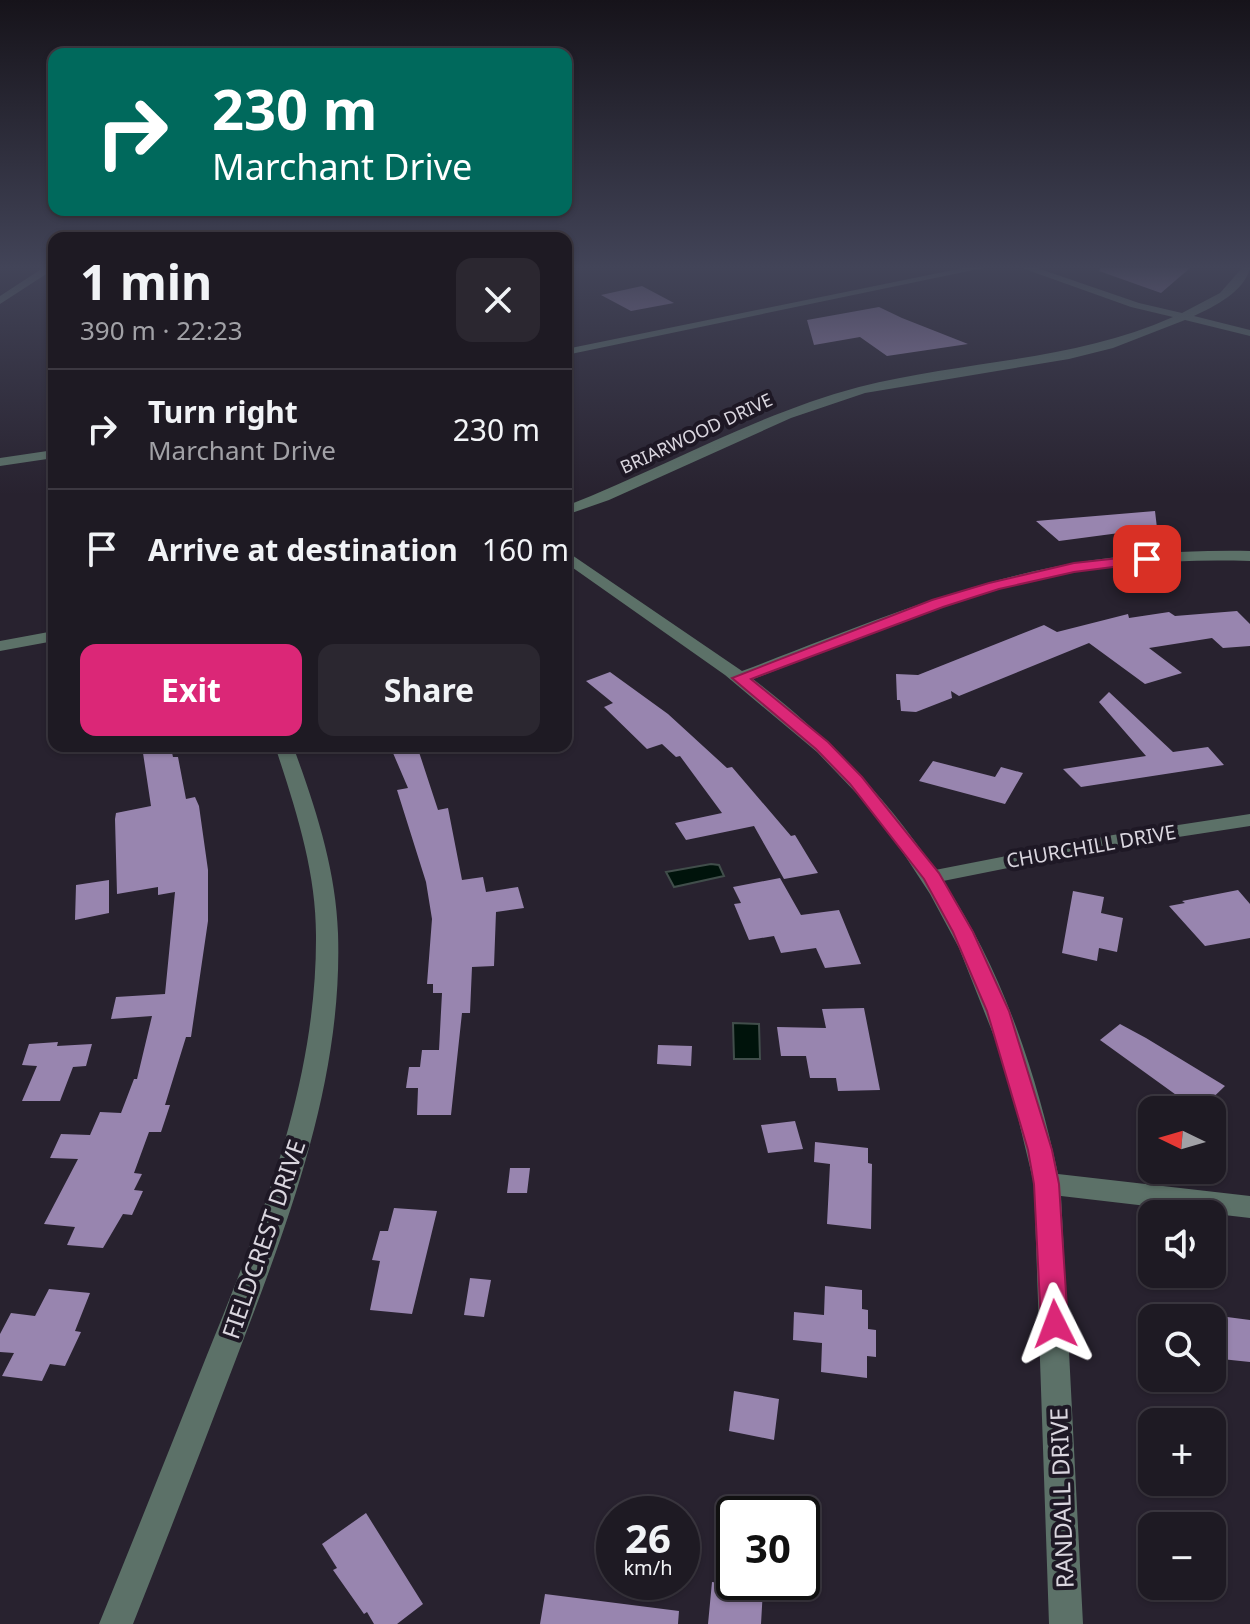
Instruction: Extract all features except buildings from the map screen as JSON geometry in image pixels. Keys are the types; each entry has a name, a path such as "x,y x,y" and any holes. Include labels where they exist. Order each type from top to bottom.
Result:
{"street":[{"path":"572,351 606,344"},
{"name":"BRIARWOOD DRIVE","path":"572,509 764,422 821,401 898,383 1083,354 1118,344"},
{"path":"0,462 48,455"},
{"path":"740,678 937,604 1018,579 1119,562 1250,556"},
{"name":"RANDALL DRIVE","path":"572,560 740,678 837,760 932,877 963,932 998,1011 1040,1150 1047,1184 1066,1624"},
{"path":"0,646 48,637"},
{"name":"FIELDCREST DRIVE","path":"116,1624 277,1216 313,1080 325,980 325,908 312,828 286,752"},
{"name":"CHURCHILL DRIVE","path":"932,877 1113,841 1250,820"},
{"path":"1047,1184 1250,1207"}],"shaded area":[{"path":"719,865 724,876 674,887 666,872"},
{"path":"733,1023 759,1024 760,1059 734,1059"}],"route":[{"path":"1055,1324 1047,1184 1040,1150 998,1011 963,932 932,877 856,780 822,745 740,678 937,604 995,586 1074,568 1147,559"}]}
